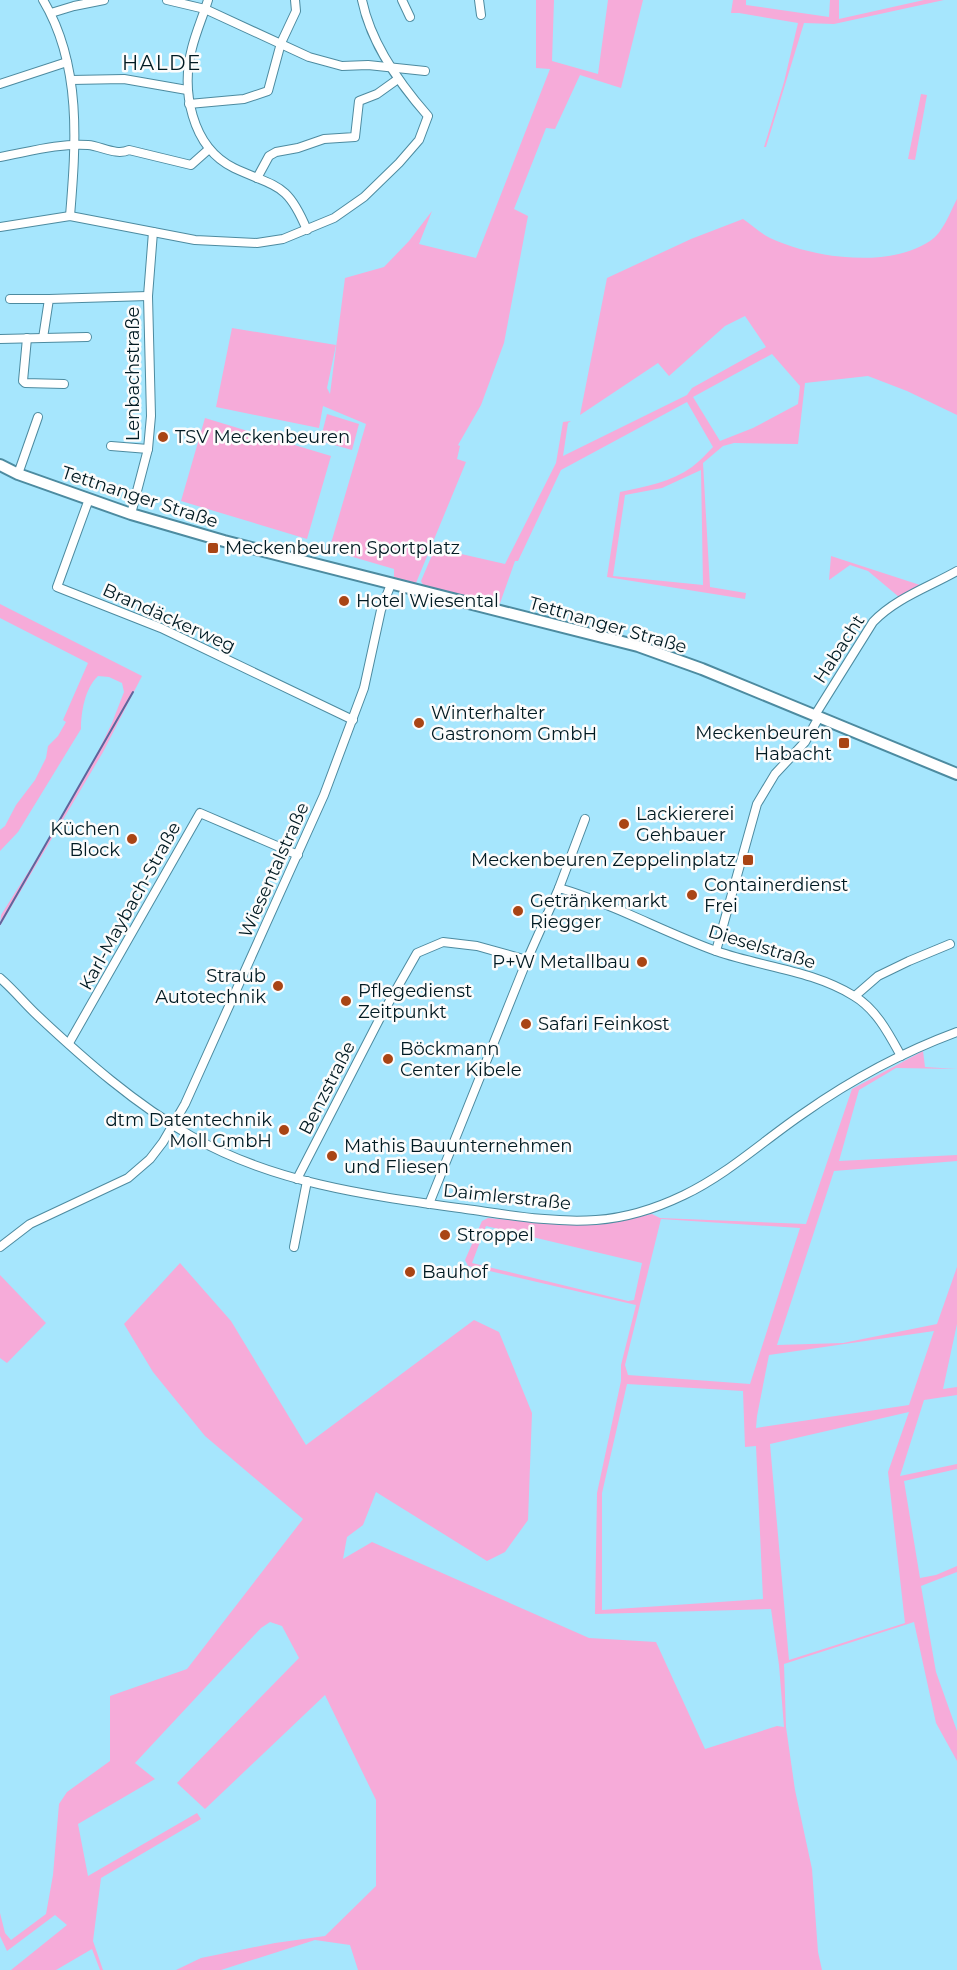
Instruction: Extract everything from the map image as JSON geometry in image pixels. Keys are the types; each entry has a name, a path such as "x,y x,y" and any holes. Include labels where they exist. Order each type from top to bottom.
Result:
{"main road":[{"name":"Tettnanger Straße","path":"0,465 18,474 131,514 224,541 638,646 702,669 957,774"}],"street":[{"path":"43,0 61,37 71,80 76,145 70,216"},
{"path":"51,13 104,0"},
{"path":"167,0 205,9 309,57 342,66 368,65 425,71"},
{"path":"208,0 191,49 187,90 195,122 209,149 231,166 275,185 287,193 298,208 307,230"},
{"path":"189,104 244,99 268,91 281,43 296,11 295,0"},
{"path":"0,226 70,216 195,240 257,243 283,239 334,218 364,197 399,164 419,140 428,116 392,69 366,18 362,0"},
{"path":"402,0 410,17"},
{"path":"478,0 481,15"},
{"path":"0,84 67,62"},
{"path":"71,80 124,79 187,90"},
{"path":"257,178 269,156 276,152 298,148 324,139 355,137 359,101 377,94 398,79"},
{"path":"0,157 76,145 91,145 123,153 129,150 191,165 209,149"},
{"name":"Lenbachstraße","path":"131,514 148,449 151,416 148,296 153,232"},
{"path":"10,299 148,296"},
{"path":"43,338 49,299"},
{"path":"0,339 87,337"},
{"path":"27,338 23,381 64,384"},
{"path":"18,474 38,417"},
{"path":"111,446 148,449"},
{"name":"Brandäckerweg","path":"89,499 57,587 161,628 353,720"},
{"name":"Habacht","path":"716,951 757,804 776,774 805,742 817,716 873,622 902,599 957,571"},
{"name":"Wiesentalstraße","path":"0,1247 30,1224 128,1178 150,1159 163,1142 185,1104 298,855 364,688 381,610 391,584"},
{"name":"Karl-Maybach-Straße","path":"69,1043 200,813 298,855"},
{"path":"429,1204 526,960 559,888 585,819"},
{"name":"Dieselstraße","path":"559,888 587,896 716,951 809,976 855,996 872,1011 888,1032 901,1056"},
{"name":"Benzstraße","path":"297,1179 380,1018 417,953 442,942 477,946 526,960"},
{"path":"855,996 878,976 950,944"},
{"name":"Daimlerstraße","path":"0,978 37,1015 104,1075 173,1125 231,1157 297,1179 367,1196 553,1220 598,1220 648,1209 684,1194 709,1182 803,1113 844,1087 901,1056 957,1032"},
{"path":"294,1247 307,1181"}],"shaded area":[{"path":"536,0 554,0 552,61 598,74 608,0 643,0 621,88 580,75 555,129 546,128 514,209 528,216 504,343 481,405 458,445 460,446 457,459 466,462 416,583 394,577 394,569 329,550 366,424 323,406 319,428 216,407 232,328 336,345 327,388 330,394 345,278 384,267 409,241 432,211 419,244 476,258 550,69 536,68"},
{"path":"733,0 746,0 746,5 829,17 830,0 839,0 839,19 924,0 944,0 834,24 804,23 766,147 764,147 784,82 798,23 731,13"},
{"path":"921,94 927,95 915,160 908,159"},
{"path":"957,199 957,415 907,391 868,376 805,383 798,444 734,443 723,446 703,463 710,587 746,593 745,599 607,577 620,492 675,477 692,467 713,447 687,402 561,470 518,561 515,561 499,606 423,585 421,581 435,548 505,564 556,463 563,422 571,421 568,423 563,456 687,395 692,388 766,347 745,316 725,326 669,376 658,363 580,415 607,278 691,239 743,219 770,238 807,251 850,258 893,255 913,250 935,237","holes":["772,354 800,386 798,404 753,428 720,441 693,397","701,470 703,585 613,576 625,495 662,488"]},
{"path":"327,414 359,424 352,450 320,441"},
{"path":"205,418 331,456 307,539 181,501"},
{"path":"831,556 920,585 899,597 868,571 850,565 829,580"},
{"path":"0,604 142,676 103,752 0,926 1,915 88,772 124,692 122,683 109,677 98,676 94,681 85,701 81,729 18,832 0,851 0,830 5,826 16,805 35,780 46,758 48,746 58,736 66,722 63,720 88,663 0,618"},
{"path":"923,1051 925,1067 957,1069 896,1068 859,1090 839,1161 957,1155 957,1161 834,1171 777,1345 843,1343 937,1324 957,1267 957,1324 943,1389 957,1387 957,1395 924,1400 900,1476 957,1464 957,1469 904,1481 920,1578 936,1575 957,1566 957,1572 921,1586 936,1672 957,1731 957,1761 936,1723 914,1622 784,1664 786,1727 795,1790 812,1869 818,1952 822,1970 358,1970 350,1945 315,1940 221,1970 176,1970 201,1958 275,1943 325,1936 376,1886 376,1800 325,1695 205,1809 177,1783 299,1658 282,1626 270,1622 261,1628 135,1763 155,1779 78,1824 88,1876 197,1813 201,1819 101,1878 93,1941 103,1970 100,1970 92,1949 56,1970 11,1970 67,1925 55,1915 7,1951 0,1936 0,1913 5,1933 11,1940 46,1914 53,1875 59,1804 67,1792 110,1761 110,1696 187,1669 303,1519 205,1436 153,1372 124,1324 180,1263 231,1321 306,1445 474,1320 499,1332 532,1413 528,1520 505,1552 487,1561 376,1492 363,1525 347,1537 343,1559 372,1542 589,1638 656,1642 705,1749 777,1726 784,1727 779,1665 771,1609 595,1614 597,1493 621,1381 621,1365 636,1305 468,1266 465,1260 482,1221 488,1218 566,1225 596,1225 652,1214 660,1218 806,1224 852,1089","holes":["661,1219 800,1228 750,1384 628,1375 625,1365","486,1226 642,1263 634,1300 628,1301 472,1263","934,1331 909,1405 756,1428 769,1355","627,1384 743,1391 745,1447 756,1446 763,1599 602,1610 602,1493","909,1412 888,1472 905,1623 789,1660 770,1444"]},
{"path":"0,1275 46,1323 7,1363 0,1358"}],"waterway":[{"path":"0,924 133,692"}],"place":[{"name":"TSV Meckenbeuren","path":"163,437"},
{"name":"Meckenbeuren Sportplatz","path":"213,548"},
{"name":"Hotel Wiesental","path":"344,601"},
{"name":"Winterhalter Gastronom GmbH","path":"419,723"},
{"name":"Meckenbeuren Habacht","path":"844,743"},
{"name":"Lackiererei Gehbauer","path":"624,824"},
{"name":"Küchen Block","path":"132,839"},
{"name":"Meckenbeuren Zeppelinplatz","path":"748,860"},
{"name":"Containerdienst Frei","path":"692,895"},
{"name":"Getränkemarkt Riegger","path":"518,911"},
{"name":"P+W Metallbau","path":"642,962"},
{"name":"Straub Autotechnik","path":"278,986"},
{"name":"Pflegedienst Zeitpunkt","path":"346,1001"},
{"name":"Safari Feinkost","path":"526,1024"},
{"name":"Böckmann Center Kibele","path":"388,1059"},
{"name":"dtm Datentechnik Moll GmbH","path":"284,1130"},
{"name":"Mathis Bauunternehmen und Fliesen","path":"332,1156"},
{"name":"Stroppel","path":"445,1235"},
{"name":"Bauhof","path":"410,1272"}],"district":[{"name":"HALDE","path":"162,63"}]}
